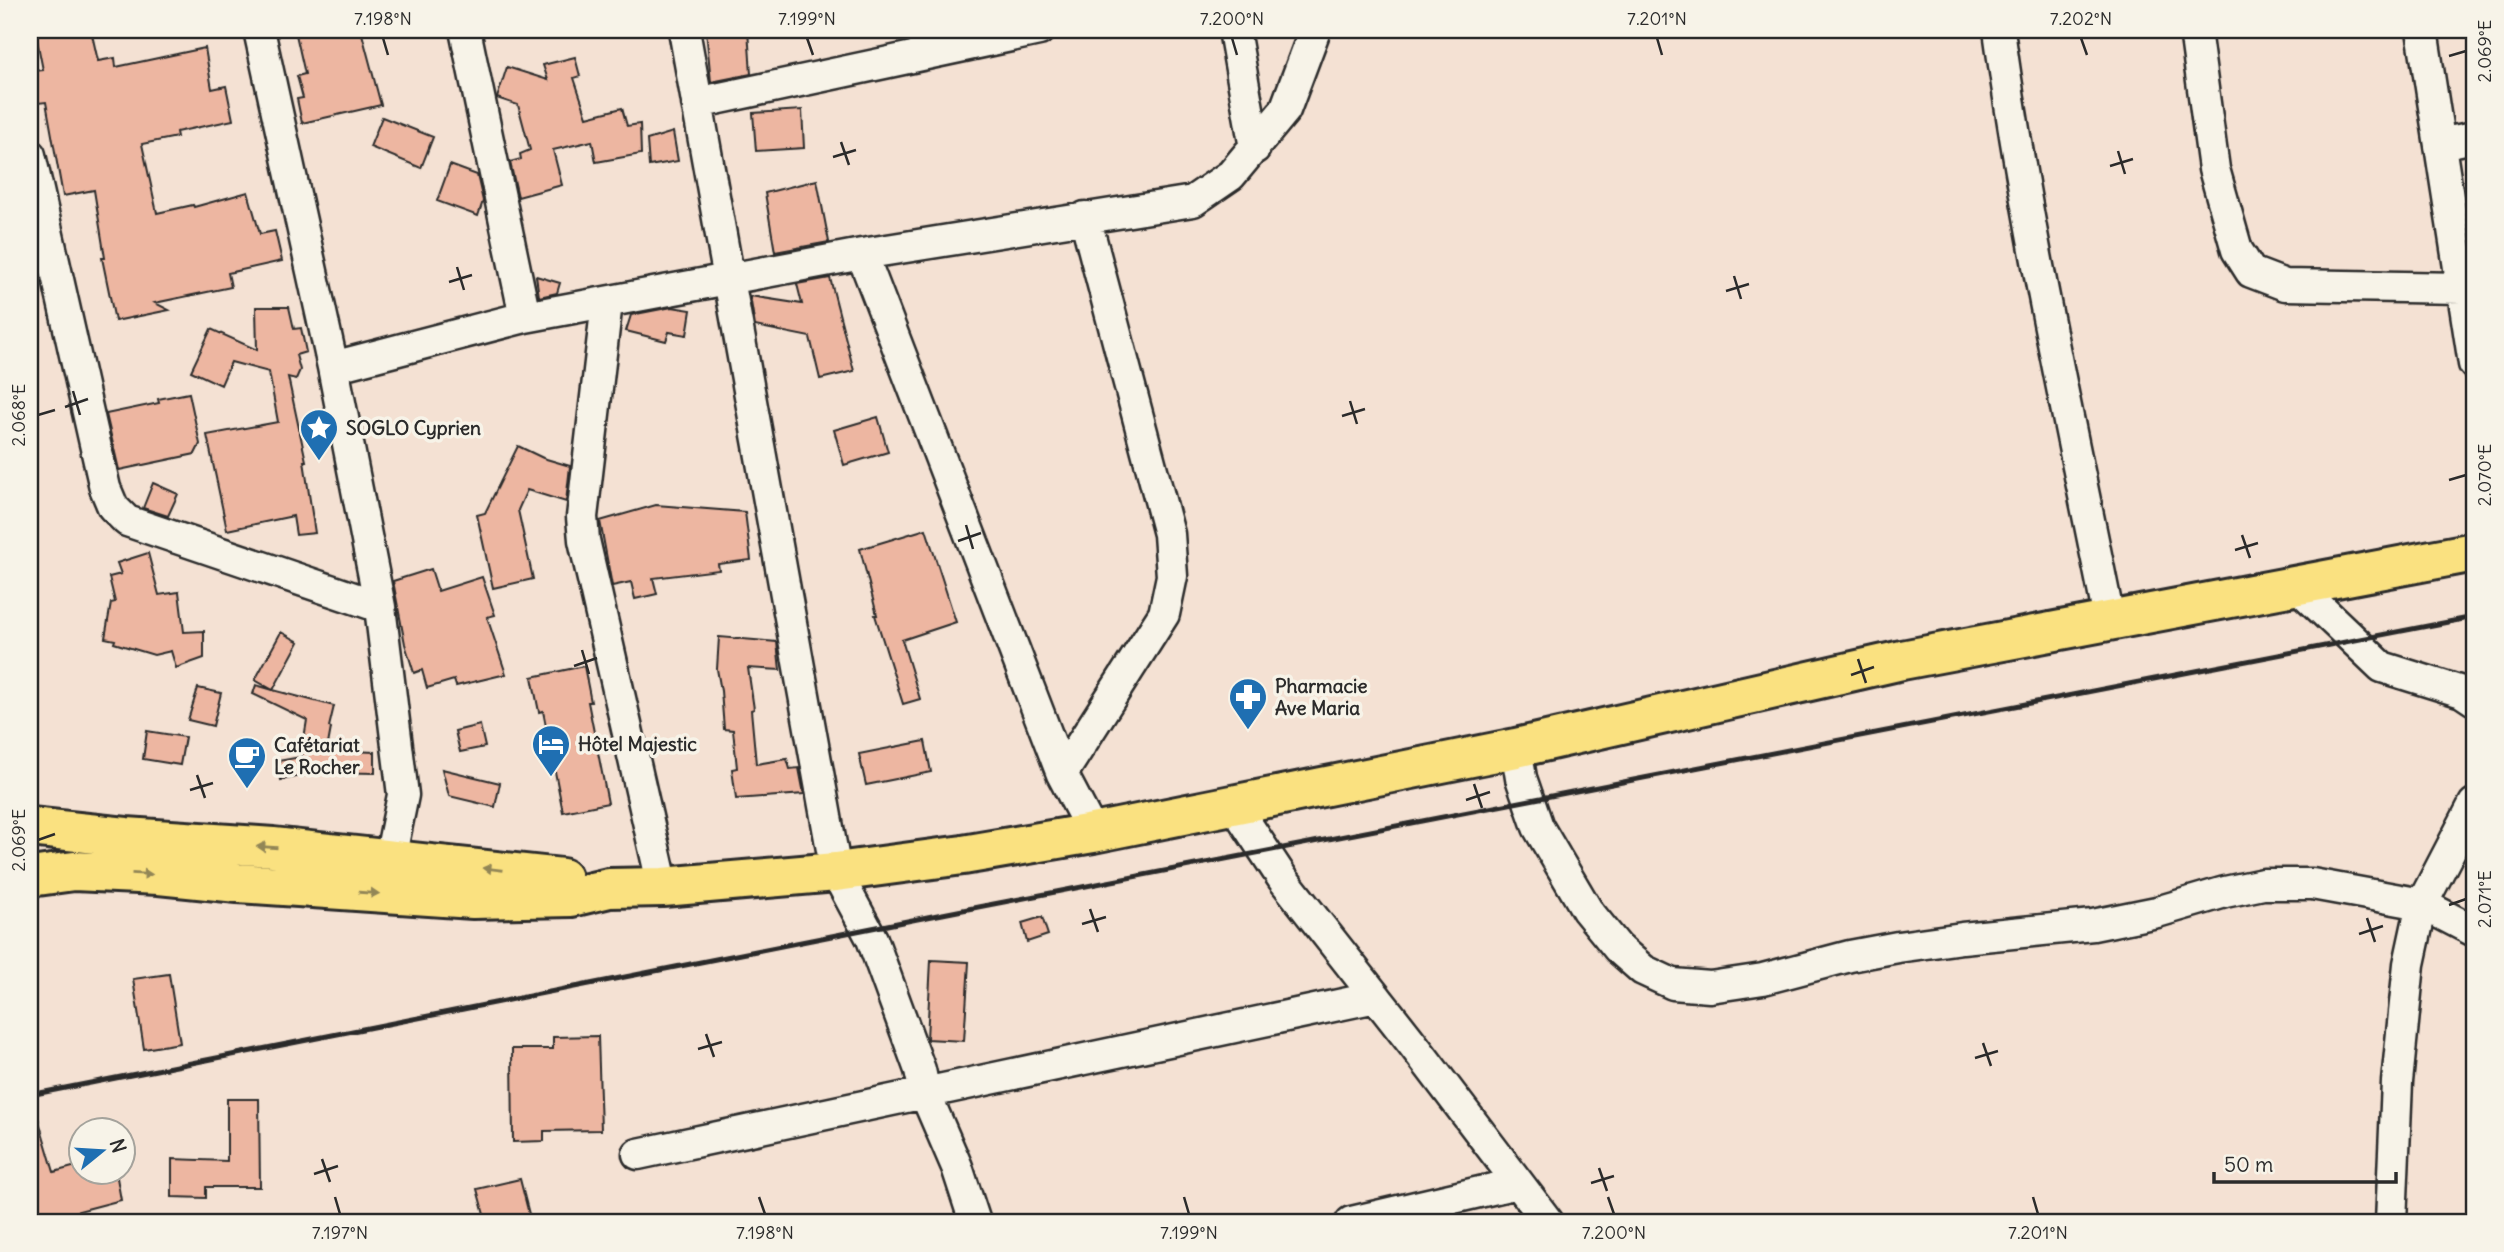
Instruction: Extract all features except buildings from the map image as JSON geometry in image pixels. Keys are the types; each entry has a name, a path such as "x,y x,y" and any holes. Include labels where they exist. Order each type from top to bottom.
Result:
{"highway":[{"path":"30,877 74,871 159,875 473,900 571,897 609,888 663,887 836,872 963,855 1093,833 1516,748 1902,660 2474,552"},
{"path":"30,827 390,859 570,879 609,888"}],"street":[{"path":"258,30 333,367 380,607 403,795 390,859"},
{"path":"465,30 525,317"},
{"path":"684,30 836,872 872,939 920,1070 925,1093 957,1167 975,1222"},
{"path":"697,103 1039,30"},
{"path":"1234,30 1255,148"},
{"path":"333,367 525,317 862,254 1193,201 1231,175 1285,110 1315,30"},
{"path":"1999,30 2041,281 2109,619"},
{"path":"2195,30 2214,169 2237,250 2251,272 2285,285 2462,288"},
{"path":"2422,30 2474,365"},
{"path":"2441,144 2474,136"},
{"path":"30,155 105,488 113,507 127,521 380,607"},
{"path":"1062,774 1164,614 1172,576 1169,534 1085,217"},
{"path":"862,254 1062,774 1093,833"},
{"path":"607,302 582,517 584,540 663,887"},
{"path":"2296,584 2382,667 2462,692 2474,700"},
{"path":"1516,748 1521,778 1538,827 1587,910 1618,948 1643,970 1673,984 1710,987 1763,979 1898,947 2094,925 2157,912 2263,884 2312,884 2422,904 2474,931"},
{"path":"2390,1222 2397,1082 2409,964 2422,904 2474,804"},
{"path":"1234,805 1283,879 1548,1222"},
{"path":"638,1154 1376,997"},
{"path":"1352,1222 1518,1183"}],"railway":[{"path":"30,1095 978,907 2474,617"}],"place":[{"name":"SOGLO Cyprien","path":"319,462"},
{"name":"Pharmacie Ave Maria","path":"1248,731"},
{"name":"Hôtel Majestic","path":"551,778"},
{"name":"Cafétariat Le Rocher","path":"247,790"}]}
